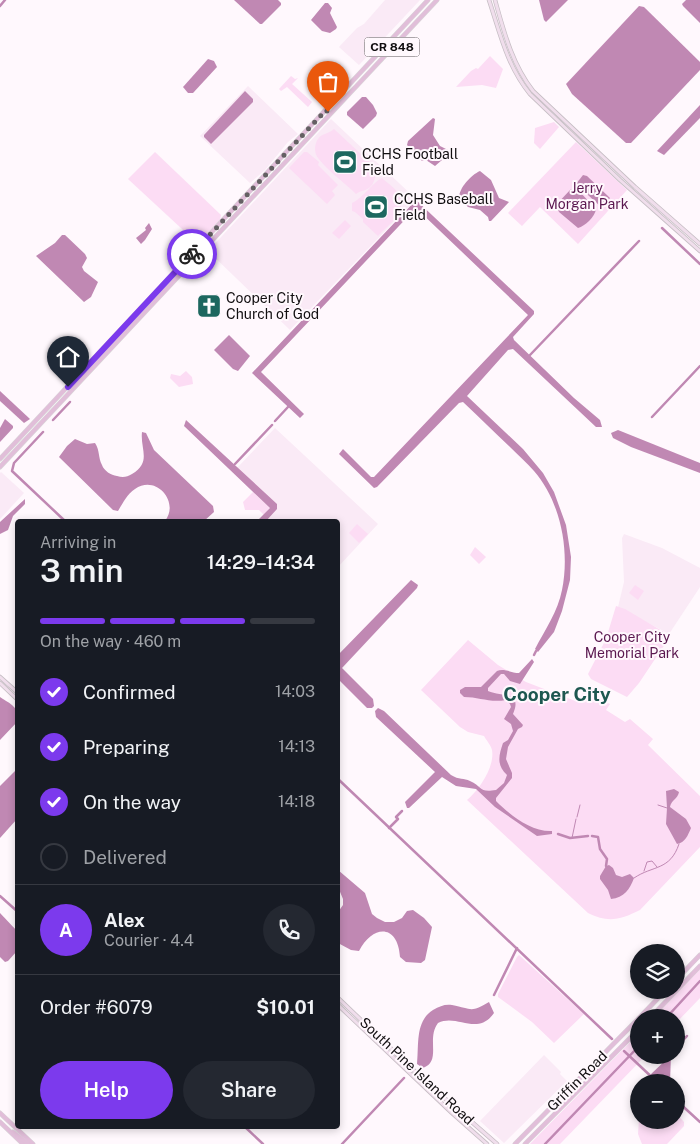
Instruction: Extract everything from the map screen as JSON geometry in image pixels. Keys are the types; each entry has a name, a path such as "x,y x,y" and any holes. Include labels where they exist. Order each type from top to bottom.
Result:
{"main road":[{"name":"CR 848","path":"0,459 282,165 428,0"},
{"name":"CR 848","path":"0,467 279,161 437,0"},
{"path":"489,0 509,62 518,79 530,94 620,180 700,251"},
{"path":"494,0 512,56 522,76 533,91 635,187 700,244"},
{"path":"279,161 282,165"},
{"path":"0,677 15,690"},
{"path":"0,683 15,697"},
{"path":"685,971 700,955"},
{"path":"659,1009 700,966"},
{"name":"Griffin Road","path":"648,1009 657,999"},
{"name":"South Pine Island Road","path":"340,1000 426,1082 497,1144"},
{"name":"South Pine Island Road","path":"340,1007 487,1144"},
{"path":"358,1025 362,1021"},
{"name":"Griffin Road","path":"515,1144 630,1027"},
{"name":"Griffin Road","path":"525,1144 630,1038"},
{"path":"0,1113 15,1128"},
{"path":"0,1122 23,1144"},
{"path":"7,1129 28,1144"},
{"path":"17,1129 32,1144"}],"shaded area":[{"path":"234,0 278,0 281,5 260,24"},
{"path":"385,0 420,0 359,65 339,47 357,28 364,24"},
{"path":"539,0 568,0 546,22"},
{"path":"686,0 700,0 700,23 683,6 682,4"},
{"path":"325,3 328,3 332,8 330,13 337,27 330,33 322,31 311,20"},
{"path":"639,6 644,7 700,62 700,70 631,143 626,143 572,94 566,84"},
{"path":"208,59 214,61 217,67 193,93 188,93 183,87"},
{"path":"248,86 298,134 288,142 265,170 250,183 200,136"},
{"path":"245,91 253,99 253,102 211,144 204,135"},
{"path":"362,97 366,97 377,113 363,129 347,115 347,112"},
{"path":"700,105 700,118 664,155 657,151"},
{"path":"433,118 435,119 433,135 440,146 448,150 449,154 435,166 426,160 422,161 407,145 408,141"},
{"path":"331,119 416,199 290,330 208,251"},
{"path":"480,171 491,180 499,198 509,202 491,221 480,210 468,207 459,198 466,182"},
{"path":"583,175 587,176 610,198 603,207 576,184"},
{"path":"571,189 578,190 596,209 589,221 578,228 559,212 556,205"},
{"path":"416,200 534,311 534,314 513,337 514,340 574,398 600,420 602,427 596,427 513,349 508,350 467,396 523,449 543,473 554,492 566,525 571,557 570,580 554,632 538,652 535,649 554,613 562,590 565,559 564,543 557,512 551,497 543,483 525,462 463,402 459,403 377,487 374,488 339,454 343,449 371,477 374,477 528,315 416,208 261,372 304,414 300,418 252,373"},
{"path":"149,223 152,229 141,244 136,238 146,230 145,228"},
{"path":"62,235 65,235 85,254 87,258 82,267 84,271 98,282 91,297 84,302 36,256 55,243"},
{"path":"229,335 250,356 238,371 233,369 214,350"},
{"path":"0,391 30,419 24,423 0,401"},
{"path":"5,419 13,428 0,442 0,428"},
{"path":"186,420 277,504 277,509 268,519 259,519 270,508 184,426"},
{"path":"275,428 378,524 340,565 340,519 262,519 275,504 237,468"},
{"path":"618,430 700,463 700,473 631,447 613,438 611,433"},
{"path":"142,432 146,433 154,450 213,506 214,512 206,519 166,519 170,506 168,499 164,492 151,485 143,485 135,489 127,496 118,511 113,510 59,457 75,439 87,444 95,443 104,469 121,477 127,476 142,465 144,455"},
{"path":"0,473 24,493 0,519"},
{"path":"25,499 25,504 13,516 8,530 0,534 0,522"},
{"path":"624,534 662,548 700,568 700,587 669,634 618,607 624,582 622,538"},
{"path":"411,580 418,585 342,668 373,699 374,706 372,708 367,708 340,681 340,653"},
{"path":"532,659 534,662 520,684 510,681 504,674 501,674 488,688 488,691 493,693 513,698 515,707 513,714 523,725 518,729 508,747 506,759 512,773 512,778 496,798 496,801 521,822 536,829 552,831 552,834 537,836 495,807 476,789 456,786 442,777 407,808 405,802 435,772 376,717 375,711 378,708 384,711 451,775 456,778 466,779 484,790 496,790 504,783 507,775 501,767 499,760 503,743 508,740 513,731 511,724 504,719 511,707 510,704 506,700 495,701 464,697 460,690 465,687 481,687 500,670 519,673"},
{"path":"0,697 15,709 15,724 0,740"},
{"path":"15,771 15,821 0,838 0,786"},
{"path":"674,789 679,792 670,807 686,819 691,828 684,840 677,844 666,824 666,791"},
{"path":"609,865 613,868 616,875 622,877 630,874 634,878 626,892 620,897 611,899 608,890 600,879 606,866"},
{"path":"340,872 365,893 372,914 377,918 385,922 394,922 402,918 407,911 413,910 424,918 432,927 425,960 421,963 406,962 400,957 395,938 390,933 378,932 371,936 359,951 351,950 340,944 340,909 343,905 340,892"},
{"path":"0,913 15,929 15,953 5,962 0,957"},
{"path":"489,1002 494,1013 481,1023 445,1021 438,1023 433,1036 432,1060 429,1065 423,1068 417,1064 419,1034 423,1020 427,1015 440,1006 452,1005 475,1009"},
{"path":"544,1055 567,1081 504,1143 480,1121"},
{"path":"662,1064 671,1064 670,1074 651,1074"}],"green space":[{"path":"490,56 503,69 496,88 482,85 456,87 471,71 476,68 478,69"},
{"path":"291,76 295,79 298,78 292,84 312,102 308,107 287,87 281,91 279,89"},
{"path":"554,122 559,127 540,149 534,143 535,128"},
{"path":"334,129 378,170 373,184 368,189 356,194 326,167 317,156 315,146 318,139"},
{"name":"Jerry Morgan Park","path":"576,142 627,190 578,244 540,207 522,226 508,213"},
{"path":"155,152 221,215 220,220 199,241 195,241 128,179"},
{"path":"304,152 307,152 319,162 318,165 338,185 332,191 335,195 327,204 289,168"},
{"name":"CCHS Baseball Field","path":"382,178 397,191 400,196 401,208 395,218 378,236 363,222 363,219 352,211 352,203"},
{"path":"345,220 351,226 339,239 332,233"},
{"path":"186,371 192,377 193,384 179,387 170,378 171,374 180,376"},
{"path":"253,492 270,508 264,515 259,510 245,510 243,502"},
{"path":"357,524 368,534 359,543 349,533"},
{"path":"475,547 486,557 479,564 470,555"},
{"path":"635,585 644,591 638,600 629,593"},
{"name":"Cooper City Memorial Park","path":"616,606 625,609 669,635 669,638 639,683 627,697 591,679 588,674 606,639"},
{"path":"468,640 498,665 526,682 578,702 583,692 610,704 606,710 625,722 630,719 653,739 648,745 700,796 700,847 640,910 614,919 602,918 588,913 467,800 489,771 492,757 491,748 484,736 468,732 460,727 421,690"},
{"path":"519,955 584,1014 554,1043 532,1022 498,997"},
{"path":"700,969 700,998 685,1014 685,1009 661,1009 671,999 685,999 685,984"},
{"path":"630,1042 630,1064 637,1064 560,1144 530,1144"},
{"path":"638,1129 681,1129 667,1144 642,1144 638,1134"}],"waterway":[{"path":"0,6 5,0"},
{"path":"662,228 700,264"},
{"path":"530,355 639,241"},
{"path":"652,417 700,366"},
{"path":"53,420 70,402"},
{"path":"275,421 288,407"},
{"path":"235,464 272,425"},
{"path":"43,432 14,463 12,471 63,519"},
{"path":"534,655 536,651"},
{"path":"340,781 612,1039"},
{"path":"577,817 580,805"},
{"path":"658,805 667,808"},
{"path":"389,828 398,819 396,817 402,811"},
{"path":"572,838 576,819"},
{"path":"558,834 570,838 588,836"},
{"path":"592,836 598,837 600,849 607,859 606,866"},
{"path":"634,878 666,863 671,859 679,844"},
{"path":"644,871 647,862 652,861 657,867"},
{"path":"0,896 15,909"},
{"path":"494,995 517,948"},
{"path":"674,1009 700,981"},
{"path":"624,1051 648,1074"},
{"path":"545,1144 630,1055"},
{"path":"342,1144 404,1078"},
{"path":"685,1108 700,1122"},
{"path":"247,1129 263,1144"}],"way so far":[{"path":"192,254 326,110 328,112"}],"place":[{"name":"CCHS Football Field","path":"345,162"},
{"name":"CCHS Baseball Field","path":"376,207"},
{"name":"Cooper City Church of God","path":"209,306"}],"district":[{"name":"Cooper City","path":"557,694"}],"route":[{"path":"68,387 192,254"}]}
